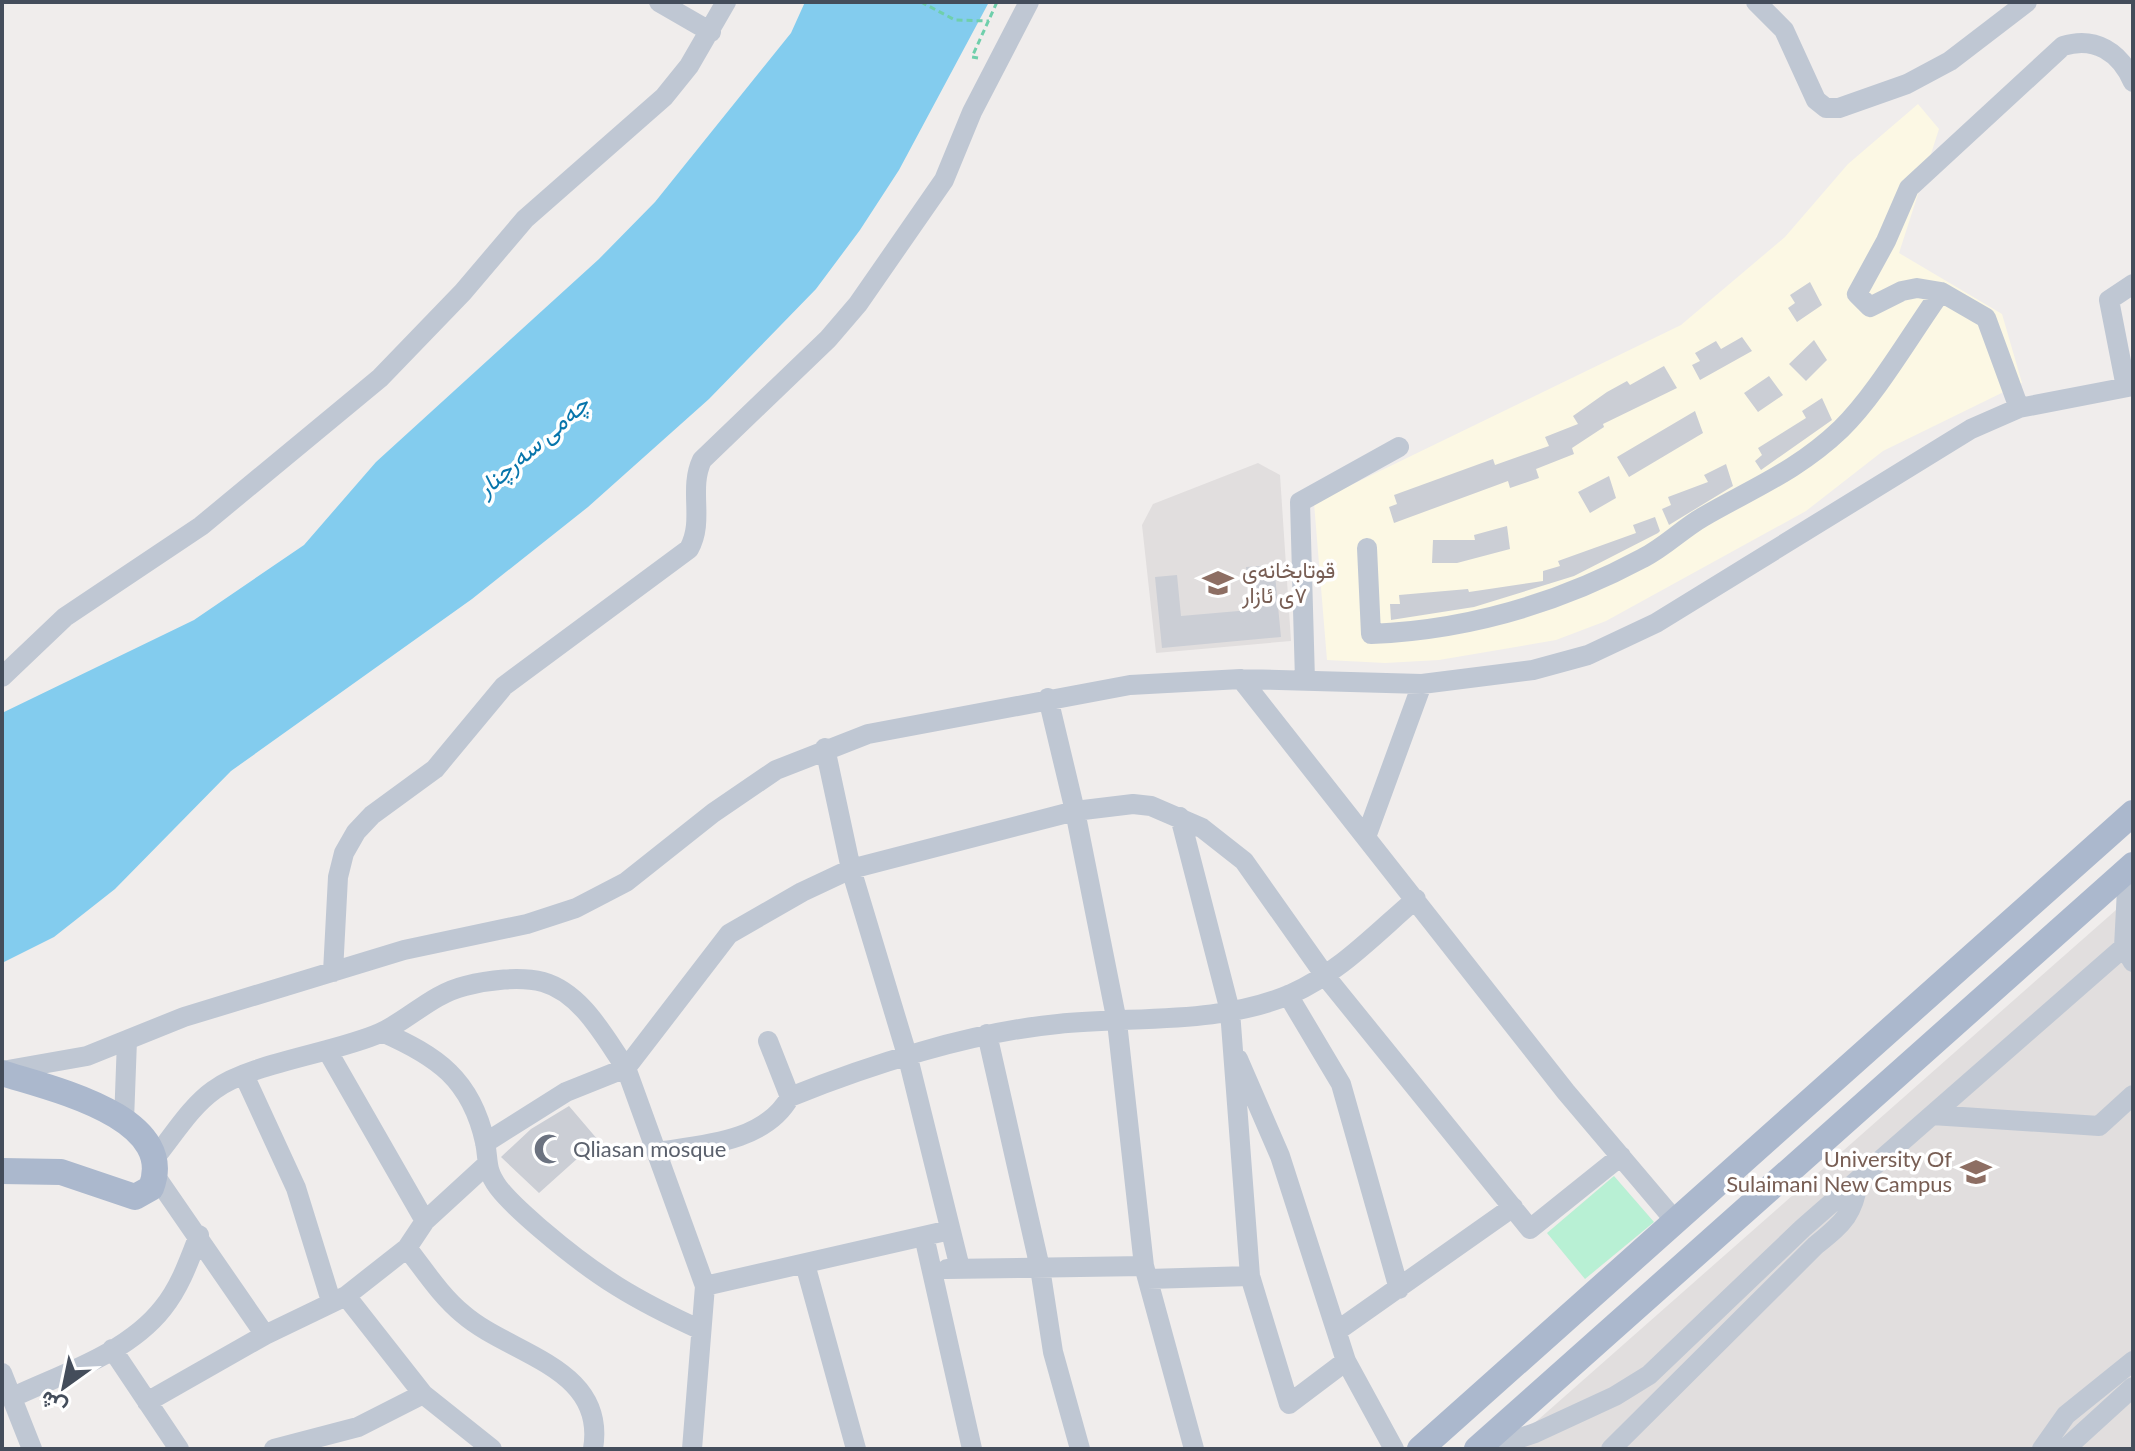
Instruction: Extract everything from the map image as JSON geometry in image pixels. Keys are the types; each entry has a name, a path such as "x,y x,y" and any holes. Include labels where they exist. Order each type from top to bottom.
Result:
{"main road":[{"path":"1420,1449 1677,1223 2133,813"},
{"path":"1477,1449 2131,867"},
{"path":"2,1072 87,1100 124,1121 143,1139 154,1167 149,1190 135,1197 61,1172 2,1171"}],"street":[{"path":"659,2 711,32"},
{"path":"2,677 65,617 201,526 380,378 422,336 525,219 664,97 711,32 726,2"},
{"path":"333,972 338,877 344,853 356,832 372,815 435,769 504,686 689,549 698,525 695,480 702,460 828,339 858,304 944,180 972,112 1029,2"},
{"path":"1756,2 1784,30 1816,100 1826,108 1839,108 1907,84 1950,61 2027,2"},
{"path":"2019,408 1986,318 1941,292 1917,288 1902,291 1870,307 1857,294 1886,241 1909,188 2063,46 2090,43 2108,49 2123,63 2133,82"},
{"path":"2,1072 70,1060 184,1017 404,950 527,924 588,903 626,882 760,779 825,748 904,726 1130,685 1241,679 1422,684 1533,670 1606,647 1691,601 1941,444 2019,408 2129,387 2109,300 2133,284"},
{"path":"1367,548 1371,634 1432,630 1474,623 1606,578 1661,548 1700,518 1777,479 1821,447 1854,414 1941,292"},
{"path":"1305,680 1300,502 1399,447"},
{"path":"1241,679 1677,1223"},
{"path":"1366,837 1422,684"},
{"path":"1048,698 1075,811 1117,1022 1146,1272 1194,1449"},
{"path":"825,748 851,869 908,1058 960,1268"},
{"path":"485,1143 566,1092 626,1068 729,934 752,919 851,869 1075,811 1133,804 1164,809 1180,817 1222,842 1244,861 1326,977 1530,1229 1621,1156"},
{"path":"1180,817 1230,1011 1250,1276 1289,1404 1346,1361"},
{"path":"1487,1449 1535,1433 1615,1396 1649,1375 1859,1179 1932,1115 2129,954 2131,867"},
{"path":"657,1152 738,1136 776,1118 790,1097 987,1034 1061,1024 1230,1011 1288,995 1326,977 1416,899"},
{"path":"265,1335 154,1167 213,1090 244,1075 382,1032 437,996 462,987 502,981 542,982 559,988 593,1020 626,1068 705,1286 692,1449"},
{"path":"1288,995 1341,1084 1399,1289"},
{"path":"382,1032 443,1064 467,1096 485,1143 485,1166 499,1189 530,1219 613,1287 701,1330"},
{"path":"987,1034 1040,1268 1053,1352 1080,1449"},
{"path":"124,1121 127,1040"},
{"path":"768,1041 790,1097"},
{"path":"1231,1044 1280,1156 1346,1361 1394,1449"},
{"path":"327,1050 425,1221"},
{"path":"244,1075 296,1188 338,1298 423,1394 492,1449"},
{"path":"1932,1115 2099,1126 2133,1095"},
{"path":"147,1402 265,1335 338,1298 407,1248 425,1221 485,1166"},
{"path":"1611,1449 1815,1246 1842,1223 1855,1203 1859,1179"},
{"path":"1337,1331 1513,1207"},
{"path":"705,1286 950,1230"},
{"path":"13,1397 112,1349 164,1307 180,1281 199,1235"},
{"path":"924,1236 972,1449"},
{"path":"407,1248 462,1313 506,1343 561,1370 578,1386 588,1403 594,1423 593,1449"},
{"path":"805,1264 856,1449"},
{"path":"931,1269 1040,1268 1250,1276"},
{"path":"112,1349 179,1449"},
{"path":"2042,1449 2066,1415 2133,1361"},
{"path":"2,1373 32,1449"},
{"path":"2065,1449 2077,1434 2133,1387"},
{"path":"274,1449 327,1442 423,1394"}],"path":[{"path":"921,2 960,21 989,21"},
{"path":"986,43 978,59 972,57 997,2"}],"shaded area":[{"path":"1918,104 1939,129 1899,253 2002,314 2022,383 1883,451 1806,511 1606,621 1556,640 1439,660 1385,663 1327,660 1314,503 1681,325 1785,237 1848,164"},
{"name":"قوتابخانەی ٧ی ئازار","path":"1258,463 1280,475 1291,641 1156,653 1142,525 1153,504"},
{"name":"University Of Sulaimani New Campus","path":"2133,895 2133,1449 1505,1449"}],"green space":[{"path":"1614,1176 1654,1222 1585,1279 1547,1233"}],"water":[{"name":"چەمی سەرچنار","path":"805,2 989,2 899,170 816,289 709,399 588,507 472,599 231,771 115,889 54,937 2,963 2,713 194,620 304,545 376,462 599,259 655,202 791,33"}],"building":[{"path":"1810,282 1822,305 1797,322 1788,308 1795,303 1790,295"},
{"path":"1742,337 1752,351 1700,380 1692,365 1700,361 1695,353 1716,341 1721,349"},
{"path":"1814,340 1827,360 1806,381 1789,364"},
{"path":"1664,366 1677,388 1603,424 1604,427 1572,448 1574,454 1536,469 1539,478 1510,488 1508,481 1394,523 1389,507 1397,504 1394,495 1493,459 1495,465 1549,446 1545,437 1578,424 1573,416 1607,392 1627,381 1630,385"},
{"path":"1769,376 1783,395 1758,412 1744,393"},
{"path":"1822,398 1832,420 1761,470 1755,461 1762,455 1758,448 1806,418 1802,411"},
{"path":"1695,411 1703,433 1629,477 1617,457"},
{"path":"1726,464 1733,486 1669,525 1662,509 1671,505 1668,497 1708,482 1704,475"},
{"path":"1609,476 1616,498 1590,513 1578,492"},
{"path":"1655,517 1658,533 1574,576 1474,607 1391,620 1390,604 1400,604 1399,595 1468,589 1469,592 1543,581 1543,571 1560,566 1558,561 1636,533 1633,525"},
{"path":"1507,526 1510,549 1457,563 1432,563 1433,540 1475,540 1474,535"},
{"path":"1274,565 1281,637 1162,648 1155,577 1177,575 1181,616 1250,610 1246,567"},
{"name":"Qliasan mosque","path":"569,1106 598,1140 539,1193 501,1157 531,1129"}],"place":[{"name":"قوتابخانەی ٧ی ئازار","path":"1218,583"},
{"name":"Qliasan mosque","path":"549,1149"},
{"name":"University Of Sulaimani New Campus","path":"1976,1172"}]}
